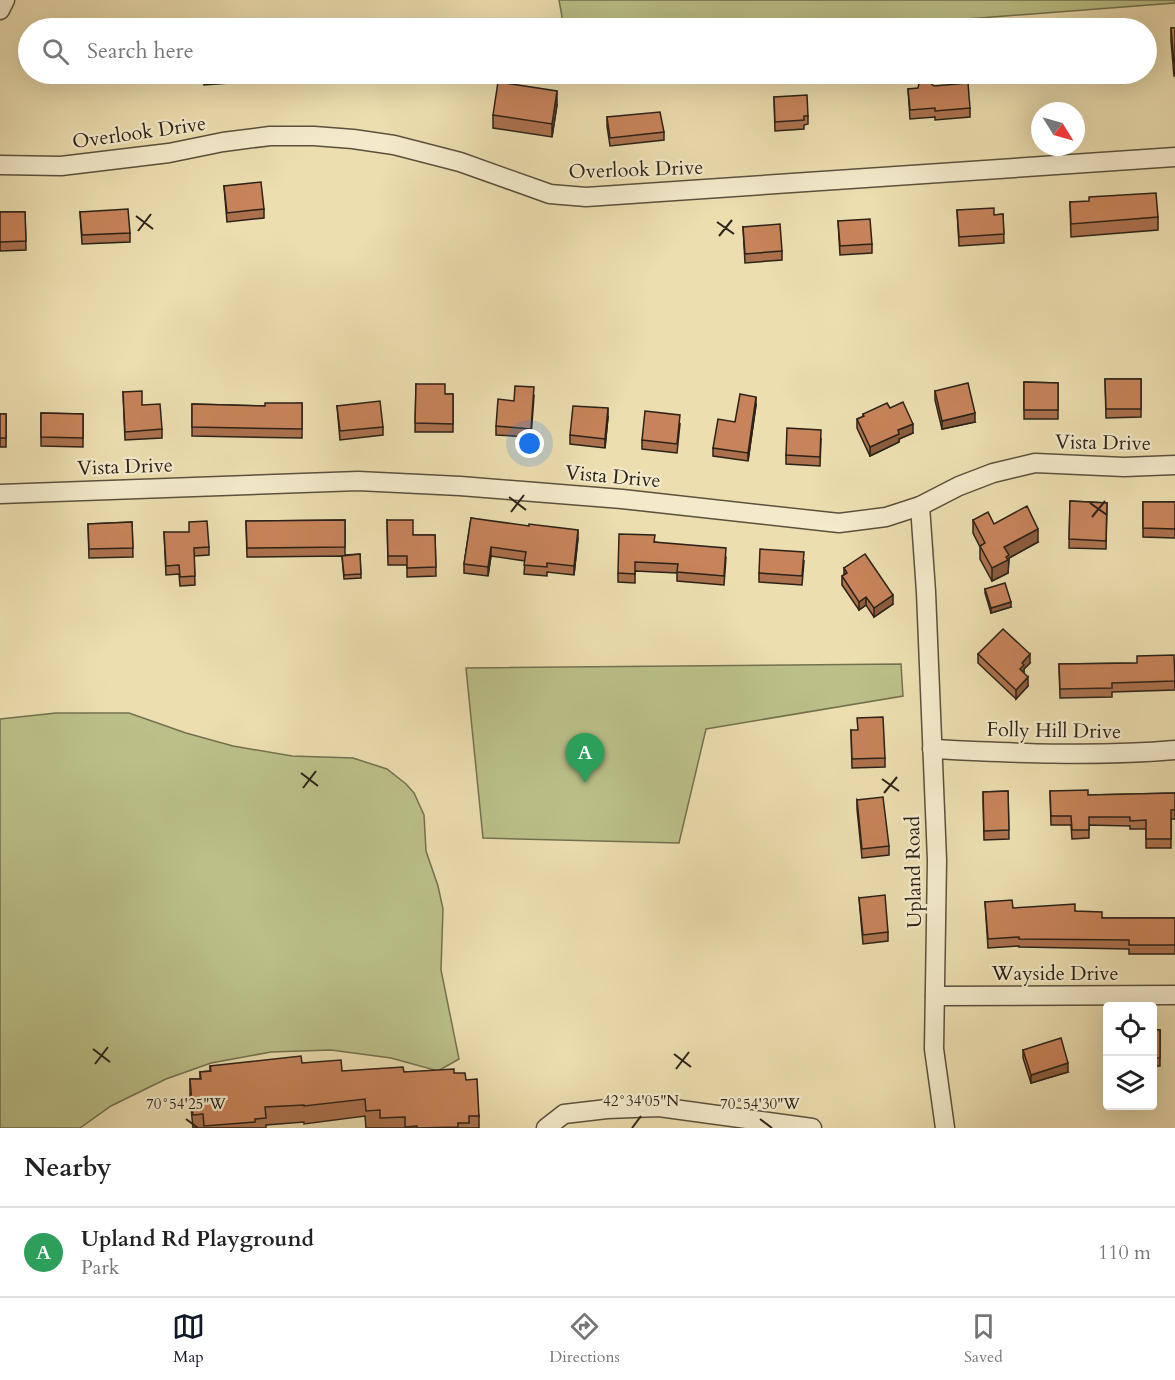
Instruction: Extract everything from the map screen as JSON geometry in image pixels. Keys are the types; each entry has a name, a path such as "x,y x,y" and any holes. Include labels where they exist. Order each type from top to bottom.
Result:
{"street":[{"path":"0,10 5,0"},
{"name":"Overlook Drive","path":"0,165 61,165 169,153 223,142 270,136 314,136 394,145 460,162 550,194 586,197 1175,157"},
{"name":"Vista Drive","path":"0,494 358,481 460,486 622,499 839,523 886,517 920,506 959,486 993,473 1035,463 1124,467 1175,465"},
{"name":"Upland Road","path":"920,506 926,592 937,860 934,1049 945,1128"},
{"name":"Folly Hill Drive","path":"932,749 1043,754 1126,754 1175,750"},
{"name":"Wayside Drive","path":"935,996 1175,995"},
{"path":"546,1128 564,1114 607,1109 659,1107 756,1124 812,1128"}],"green space":[{"path":"559,0 1175,0 1175,3 981,18 562,18"},
{"path":"901,664 903,696 706,729 679,843 483,838 466,668"},
{"path":"56,713 129,713 186,733 233,746 292,756 353,758 387,769 406,784 414,793 424,815 426,851 443,909 441,970 459,1059 438,1071 391,1058 331,1050 271,1052 211,1063 166,1079 111,1106 80,1128 0,1128 0,719"}],"building":[{"path":"1171,28 1175,28 1175,63 1174,63"},
{"path":"498,84 557,91 552,124 493,115"},
{"path":"919,84 934,86 968,84 970,108 935,111 935,108 910,110 908,89 918,88"},
{"path":"807,95 808,116 804,116 804,120 775,122 774,97"},
{"path":"660,112 664,132 610,138 607,117"},
{"path":"261,182 264,209 227,213 224,186"},
{"path":"1156,193 1158,217 1071,224 1070,202 1089,201 1089,197"},
{"path":"994,208 994,215 1003,214 1004,234 959,237 957,210"},
{"path":"128,209 130,233 82,235 80,212"},
{"path":"0,212 25,212 26,241 0,242"},
{"path":"870,219 872,244 840,246 838,221"},
{"path":"780,224 782,251 745,254 743,227"},
{"path":"1105,379 1141,379 1141,409 1106,409"},
{"path":"1024,382 1058,383 1058,410 1024,410"},
{"path":"968,383 975,413 942,421 935,391"},
{"path":"416,384 445,384 445,394 453,394 453,424 415,423"},
{"path":"515,386 534,387 531,429 496,426 498,399 514,401"},
{"path":"142,391 142,405 160,404 162,429 125,432 123,392"},
{"path":"740,394 756,397 748,453 713,448 718,419 735,422"},
{"path":"380,401 383,427 340,431 337,406"},
{"path":"903,402 913,424 898,430 899,434 870,447 857,419 887,403 890,408"},
{"path":"265,403 302,403 302,429 192,427 192,404 265,406"},
{"path":"573,406 608,408 605,439 570,435"},
{"path":"645,411 680,415 677,444 642,440"},
{"path":"41,413 83,414 83,438 41,437"},
{"path":"0,414 6,414 6,438 0,438"},
{"path":"787,428 821,430 820,457 786,455"},
{"path":"1070,501 1107,503 1106,541 1069,539"},
{"path":"1143,502 1175,502 1175,529 1143,528"},
{"path":"1027,506 1038,529 1004,547 1009,555 1006,557 1008,560 992,568 980,546 985,543 973,520 988,512 994,524"},
{"path":"471,518 578,530 574,566 547,563 547,567 524,565 526,552 491,547 488,567 464,564"},
{"path":"345,520 345,547 247,548 246,521"},
{"path":"387,520 413,520 413,535 435,535 436,567 407,568 407,556 388,556"},
{"path":"207,521 209,547 194,548 195,576 180,577 179,565 166,566 164,532 189,532 189,522"},
{"path":"132,522 133,548 89,549 88,524"},
{"path":"619,534 655,535 654,542 726,548 724,576 677,572 678,564 635,562 635,574 618,573"},
{"path":"760,549 804,552 802,576 759,573"},
{"path":"360,554 361,574 344,575 342,556"},
{"path":"865,554 893,595 874,608 866,597 859,602 842,576 847,573 844,568"},
{"path":"1005,583 1011,602 991,608 985,589"},
{"path":"1003,629 1030,654 1020,669 1028,677 1016,690 978,654"},
{"path":"1174,655 1175,681 1112,683 1112,688 1060,689 1059,664 1137,663 1137,656"},
{"path":"883,717 885,758 852,759 851,730 858,730 857,718"},
{"path":"1088,790 1088,795 1175,793 1175,810 1171,810 1171,839 1146,839 1146,820 1130,821 1130,817 1089,817 1089,830 1072,830 1071,816 1051,816 1050,791"},
{"path":"1008,791 1009,830 984,831 983,792"},
{"path":"883,797 889,846 862,849 857,800"},
{"path":"885,895 888,932 863,935 859,898"},
{"path":"1012,900 1013,908 1075,904 1075,911 1102,912 1102,918 1175,918 1175,945 1129,945 1129,940 1019,939 1019,937 988,939 985,902"},
{"path":"1157,1030 1160,1030 1160,1058 1157,1058"},
{"path":"1061,1038 1068,1063 1031,1075 1023,1050"},
{"path":"301,1056 302,1063 341,1060 342,1071 403,1067 404,1072 454,1069 454,1073 465,1073 466,1080 477,1079 479,1116 469,1116 469,1123 458,1123 458,1127 405,1127 405,1117 380,1118 380,1110 366,1111 365,1099 304,1106 265,1107 266,1118 255,1119 255,1122 204,1126 203,1114 193,1115 190,1079 201,1079 200,1072 211,1071 210,1066"}],"place":[{"name":"Upland Rd Playground","path":"585,783"}]}
